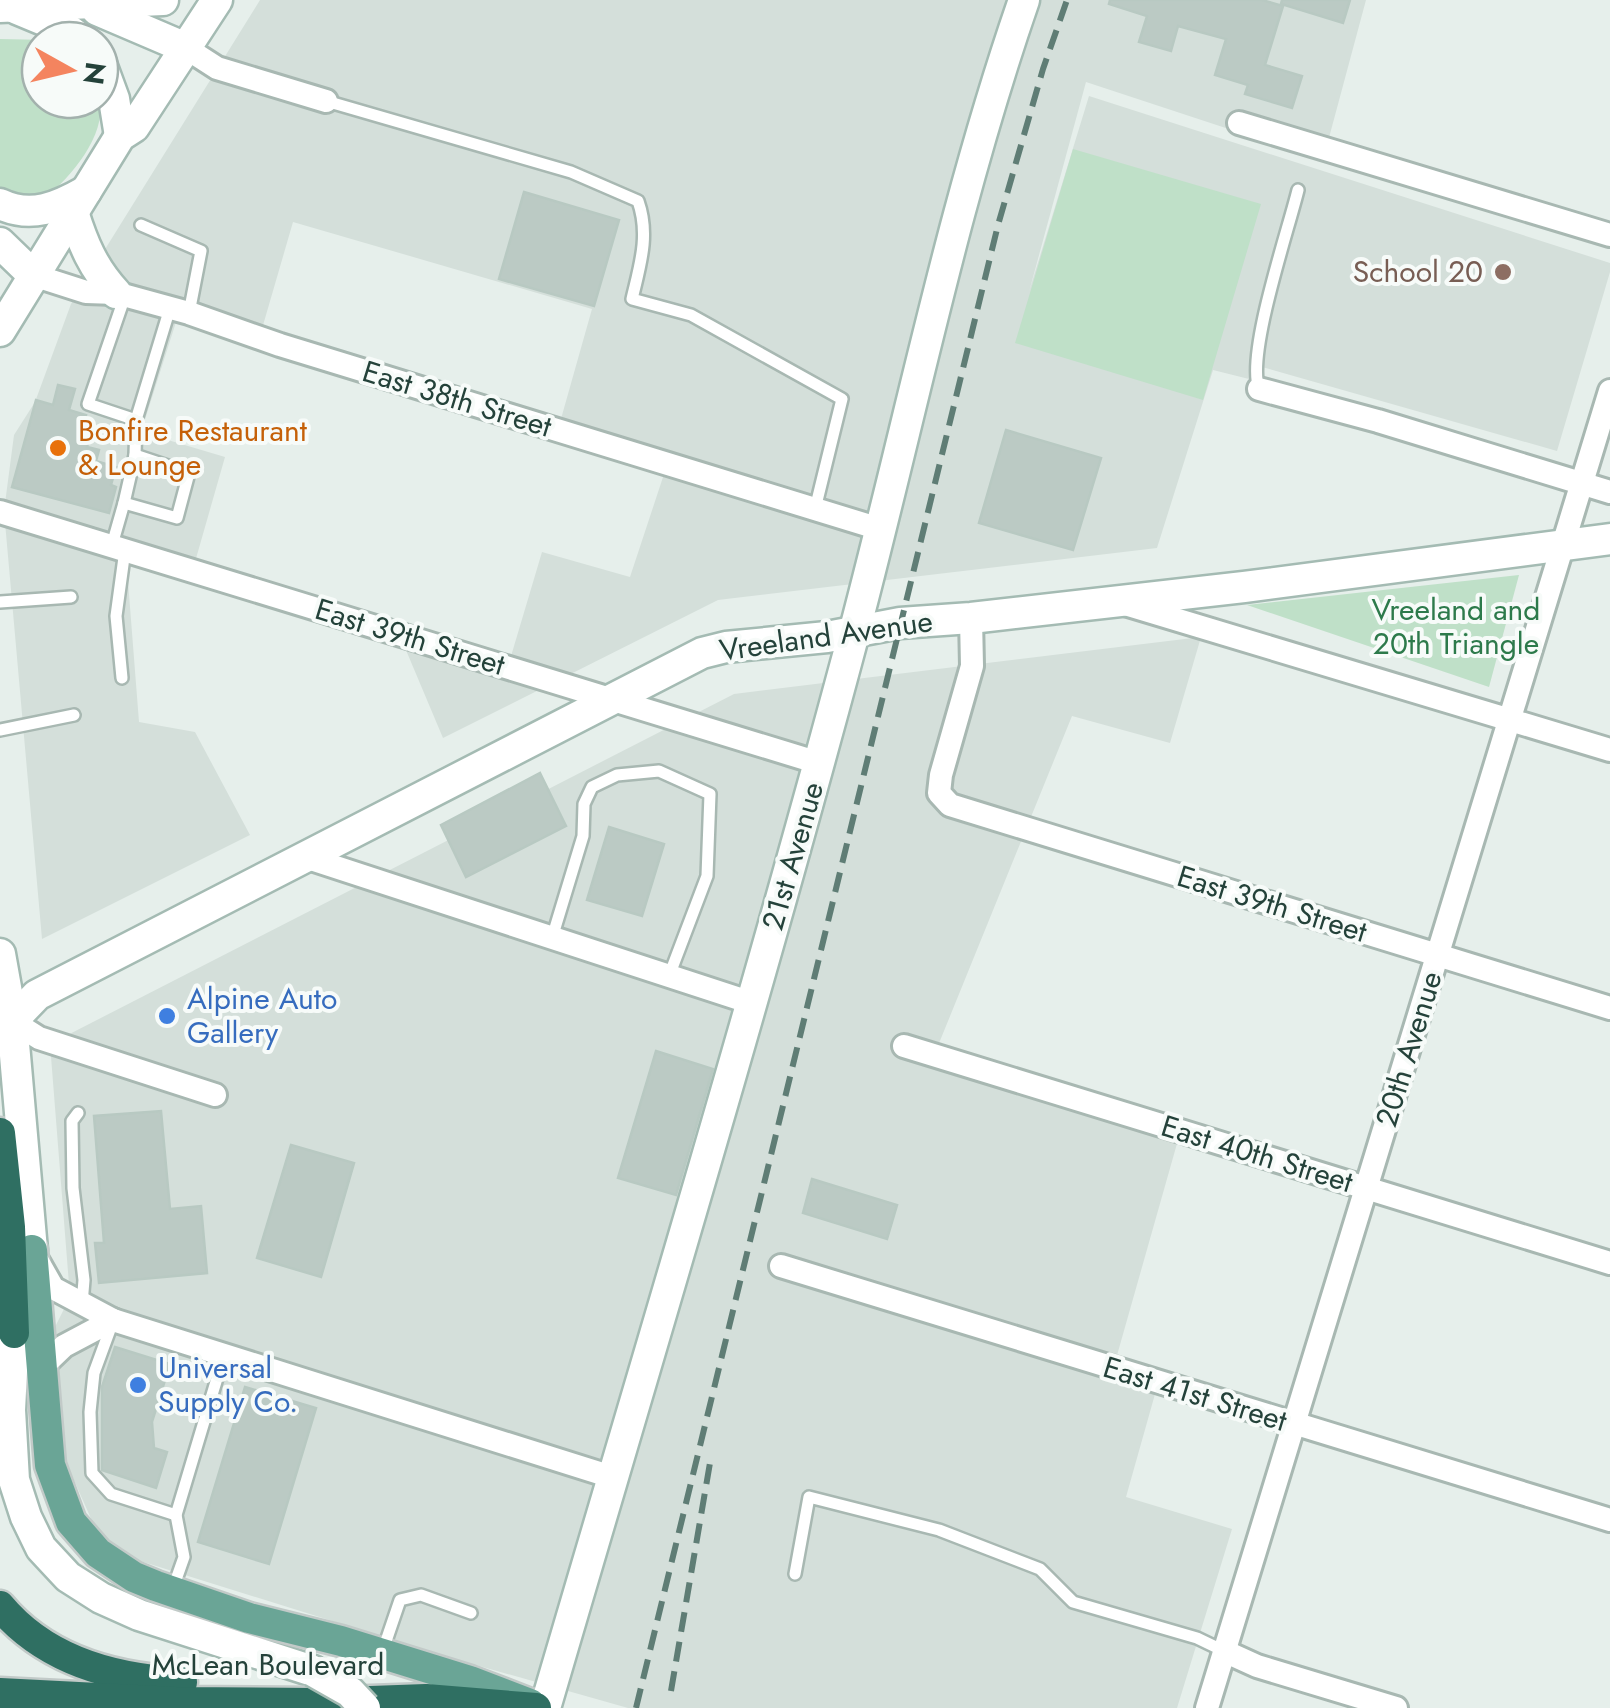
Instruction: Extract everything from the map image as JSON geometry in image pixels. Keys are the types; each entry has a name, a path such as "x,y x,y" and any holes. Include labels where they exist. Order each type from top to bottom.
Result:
{"highway":[{"path":"0,1133 10,1226 14,1334"},
{"path":"0,1606 38,1642 104,1671 148,1681 296,1687 377,1703"},
{"name":"McLean Boulevard","path":"0,1693 176,1702 541,1708"}],"main road":[{"path":"0,331 120,136 134,126 217,0"},
{"name":"21st Avenue","path":"541,1708 752,1002 855,632 933,316 1004,56 1024,0"},
{"path":"5,10 149,1"},
{"path":"80,3 186,48"},
{"path":"5,10 36,20"},
{"path":"117,120 120,136"},
{"path":"0,204 10,209 42,211 80,201"},
{"path":"80,201 85,249 97,272 121,294"},
{"path":"0,243 33,275"},
{"name":"Vreeland Avenue","path":"12,1021 36,995 702,653 900,623 1117,602 1610,539"},
{"path":"0,954 12,1021 50,1464 72,1522 84,1540 115,1566 172,1591 248,1618 470,1681 541,1708"},
{"path":"32,1250 14,1334 10,1445 14,1480 42,1548 68,1577 101,1598 139,1615 313,1670 377,1703"}],"street":[{"path":"186,48 217,68 326,101"},
{"path":"1240,123 1610,235"},
{"name":"East 38th Street","path":"33,275 86,292 121,294 180,311 880,528"},
{"path":"1259,389 1610,492"},
{"name":"20th Avenue","path":"1207,1708 1610,391"},
{"name":"East 39th Street","path":"0,512 819,764"},
{"path":"1117,602 1610,750"},
{"name":"East 39th Street","path":"971,618 972,666 941,775 939,793 943,800 963,810 1610,1008"},
{"path":"305,858 752,1002"},
{"path":"12,1021 39,1038 216,1095"},
{"name":"East 40th Street","path":"904,1046 1610,1263"},
{"path":"32,1250 53,1288 113,1320 612,1478"},
{"name":"East 41st Street","path":"781,1266 1610,1520"},
{"path":"41,1368 64,1346 113,1320"},
{"path":"1224,1652 1257,1666 1396,1708"}],"lane":[{"path":"326,101 571,172 638,201 644,216 645,242 632,298 690,315 842,399 816,509"},
{"path":"1259,389 1254,376 1298,190"},
{"path":"122,678 116,616 118,548 135,455 136,420 201,251 140,225"},
{"path":"121,294 88,404 136,420"},
{"path":"124,503 177,518 190,473 135,455"},
{"path":"0,602 71,597"},
{"path":"0,730 74,714"},
{"path":"552,938 583,836 584,804 592,787 617,775 659,771 710,794 707,876 669,976"},
{"path":"78,1113 72,1121 72,1188 84,1280 82,1304"},
{"path":"113,1320 94,1373 90,1412 92,1473 111,1494 176,1515"},
{"path":"172,1591 184,1557 176,1515 224,1354"},
{"path":"795,1574 809,1497 938,1530 1040,1570 1073,1602 1197,1638 1224,1652"},
{"path":"382,1654 400,1600 421,1595 471,1613"}],"shaded area":[{"path":"260,0 1366,0 1323,160 1086,82 1029,292 1089,96 1610,263 1610,272 1557,451 1255,365 1249,379 1213,370 1157,548 718,600 443,738 403,643 506,673 542,552 630,577 667,465 557,433 592,309 293,222 257,346 176,322 141,432 225,457 191,576 126,556 139,722 195,732 250,835 42,939 4,511 14,435 35,402 71,304"},
{"path":"1201,637 1170,743 1072,716 933,1058 1180,1133 1112,1373 1157,1387 1126,1497 1232,1529 1177,1708 628,1708 444,1656 105,1550 48,1422 41,1333 54,1329 70,1297 50,1044 734,694"}],"green space":[{"path":"0,39 20,39 20,120 99,120 84,155 45,198 0,193"},
{"path":"1073,149 1261,204 1203,400 1015,343"},
{"name":"Vreeland and 20th Triangle","path":"1519,575 1489,687 1247,605"}],"building":[{"path":"1110,0 1262,0 1283,6 1265,65 1302,76 1292,108 1245,94 1248,85 1215,75 1226,39 1178,26 1171,51 1139,42 1147,16 1109,4"},
{"path":"1282,0 1350,0 1343,23 1281,4"},
{"path":"524,192 619,220 594,306 499,279"},
{"name":"Bonfire Restaurant & Lounge","path":"58,385 75,389 69,410 86,415 81,434 90,436 87,447 99,450 96,461 116,467 111,485 116,487 109,513 12,487 36,400 53,405"},
{"path":"1006,430 1101,458 1073,550 979,523"},
{"path":"540,773 566,826 466,877 441,825"},
{"path":"609,827 664,844 642,916 587,900"},
{"path":"656,1051 713,1069 676,1195 618,1178"},
{"path":"161,1111 170,1209 201,1206 207,1273 99,1283 95,1243 104,1243 94,1116"},
{"path":"291,1145 354,1163 321,1277 257,1258"},
{"path":"812,1179 897,1205 887,1239 803,1213"},
{"path":"115,1347 170,1364 152,1422 154,1448 167,1452 156,1488 102,1470 102,1387"},
{"path":"245,1387 316,1408 269,1564 198,1542"}],"railway":[{"path":"636,1708 998,225 1067,0"},
{"path":"671,1691 711,1457"}],"place":[{"name":"School 20","path":"1503,272"},
{"name":"Bonfire Restaurant & Lounge","path":"58,448"},
{"name":"Alpine Auto Gallery","path":"167,1016"},
{"name":"Universal Supply Co.","path":"138,1385"}]}
